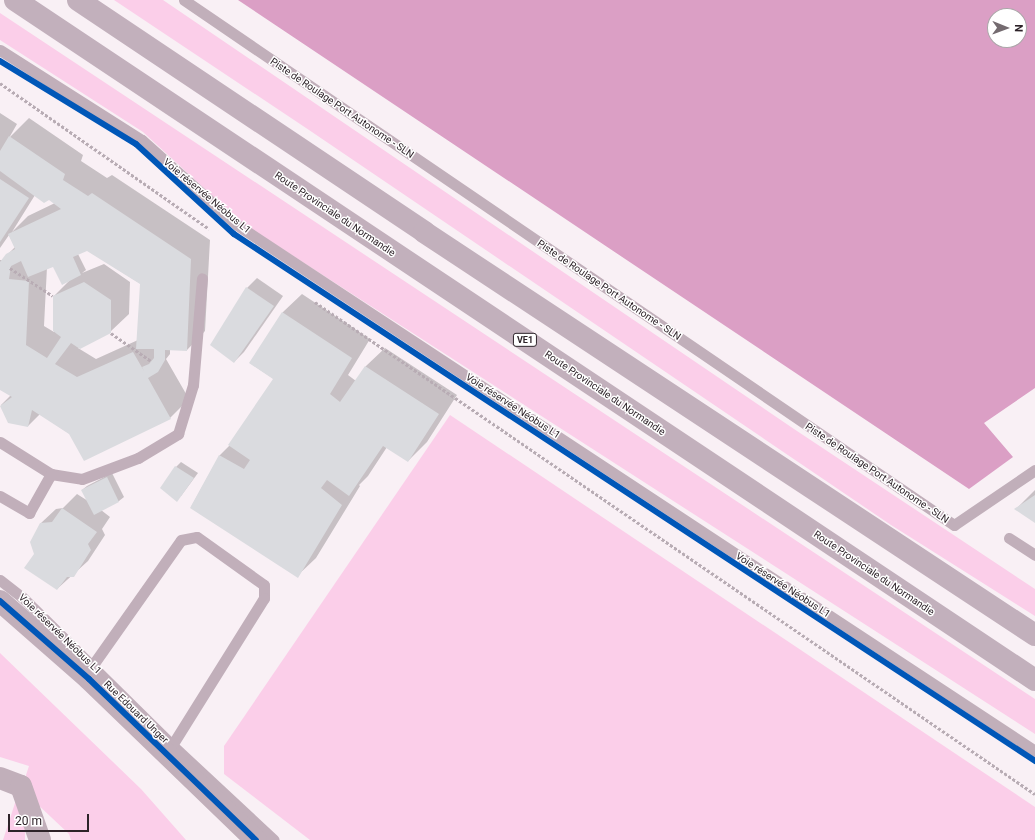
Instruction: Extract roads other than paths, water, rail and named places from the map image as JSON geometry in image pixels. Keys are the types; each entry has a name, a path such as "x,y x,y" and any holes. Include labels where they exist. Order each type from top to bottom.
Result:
{"main road":[{"name":"Route Provinciale du Normandie","path":"15,0 1035,680"},
{"path":"78,0 431,236 1035,635"}],"street":[{"name":"Rue Edouard Unger","path":"0,601 88,671 170,750 256,840"},
{"path":"0,778 21,786 40,840"}],"lane":[{"name":"Piste de Roulage Port Autonome - SLN","path":"184,0 954,525 1035,470"},
{"name":"Voie réservée Néobus L1","path":"0,50 142,140 238,225 1035,751"},
{"path":"0,442 51,474 82,479 138,458 178,434 193,385 202,278"},
{"path":"0,496 29,514 51,474"},
{"path":"88,671 181,540 197,537 264,585 264,598 170,750 274,840"},
{"path":"1009,538 1035,555"},
{"name":"Voie réservée Néobus L1","path":"0,580 22,597 88,671"}]}
